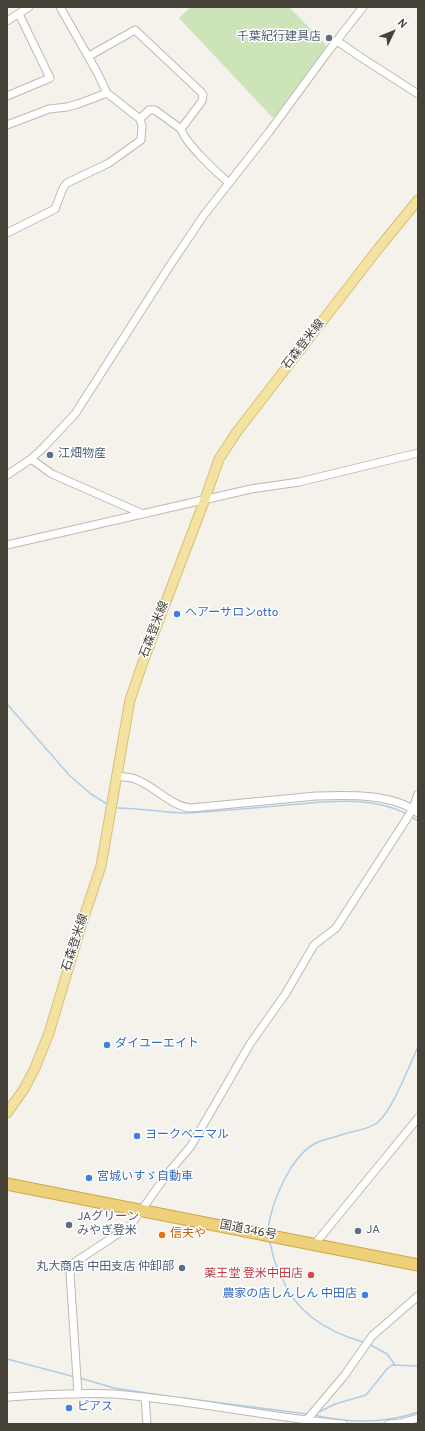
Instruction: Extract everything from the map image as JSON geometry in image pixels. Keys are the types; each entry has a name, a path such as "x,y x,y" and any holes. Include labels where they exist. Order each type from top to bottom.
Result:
{"highway":[{"name":"国道346号","path":"7,1184 418,1265"}],"main road":[{"name":"石森登米線","path":"7,1113 24,1089 35,1068 49,1033 81,926 101,866 130,700 148,647 219,459 227,446 378,248 418,200"}],"street":[{"path":"7,21 29,7"},
{"path":"7,233 55,208 63,188 68,182 108,163 141,140 142,126 140,119 106,93 89,56 60,7"},
{"path":"7,475 31,459 75,414 204,215 364,7"},
{"path":"7,96 50,78 19,14"},
{"path":"89,56 135,30 203,95 202,101 181,129"},
{"path":"337,41 418,94"},
{"path":"7,125 49,109 78,104 106,93"},
{"path":"140,119 149,110 155,110 181,129 194,149 229,183"},
{"path":"7,545 251,489 299,482 418,453"},
{"path":"31,459 52,474 143,514"},
{"path":"116,776 134,778 179,806 191,808 336,796 390,800 403,803 412,813"},
{"path":"78,1394 70,1273 75,1262 130,1226 168,1173 191,1146 250,1044 286,993 314,945 336,928 412,813 418,794"},
{"path":"314,1245 418,1118"},
{"path":"309,1422 372,1336 418,1296"},
{"path":"7,1396 112,1394 145,1397 309,1422 343,1424"},
{"path":"145,1397 147,1424"},
{"path":"389,1424 401,1423 418,1418"}],"green space":[{"path":"191,7 289,7 327,46 274,117 272,117 179,18"}],"waterway":[{"path":"7,704 70,776 91,794 107,804"},
{"path":"118,808 187,813 317,802 348,801 378,804 407,814"},
{"path":"410,816 418,821"},
{"path":"268,1229 278,1192 291,1167 299,1157 308,1148 318,1142 367,1128 378,1122 384,1116 395,1098 418,1047"},
{"path":"269,1241 273,1257 288,1290 305,1311 326,1327 363,1342"},
{"path":"369,1344 387,1354 395,1365"},
{"path":"7,1359 75,1377"},
{"path":"317,1413 335,1404 366,1395 392,1365 418,1366"},
{"path":"80,1378 114,1388 173,1397"},
{"path":"182,1398 307,1414"},
{"path":"314,1415 340,1420 366,1421 392,1419 418,1412"}],"place":[{"name":"千葉紀行建具店","path":"329,38"},
{"name":"江畑物産","path":"50,455"},
{"name":"ヘアーサロンotto","path":"177,614"},
{"name":"ダイユーエイト","path":"107,1045"},
{"name":"ヨークベニマル","path":"137,1136"},
{"name":"宮城いすゞ自動車","path":"89,1178"},
{"name":"JAグリーン みやぎ登米","path":"69,1225"},
{"name":"JA","path":"358,1231"},
{"name":"信夫や","path":"162,1235"},
{"name":"丸大商店 中田支店 仲卸部","path":"182,1268"},
{"name":"薬王堂 登米中田店","path":"311,1275"},
{"name":"農家の店しんしん 中田店","path":"365,1295"},
{"name":"ピアス","path":"69,1408"}]}
